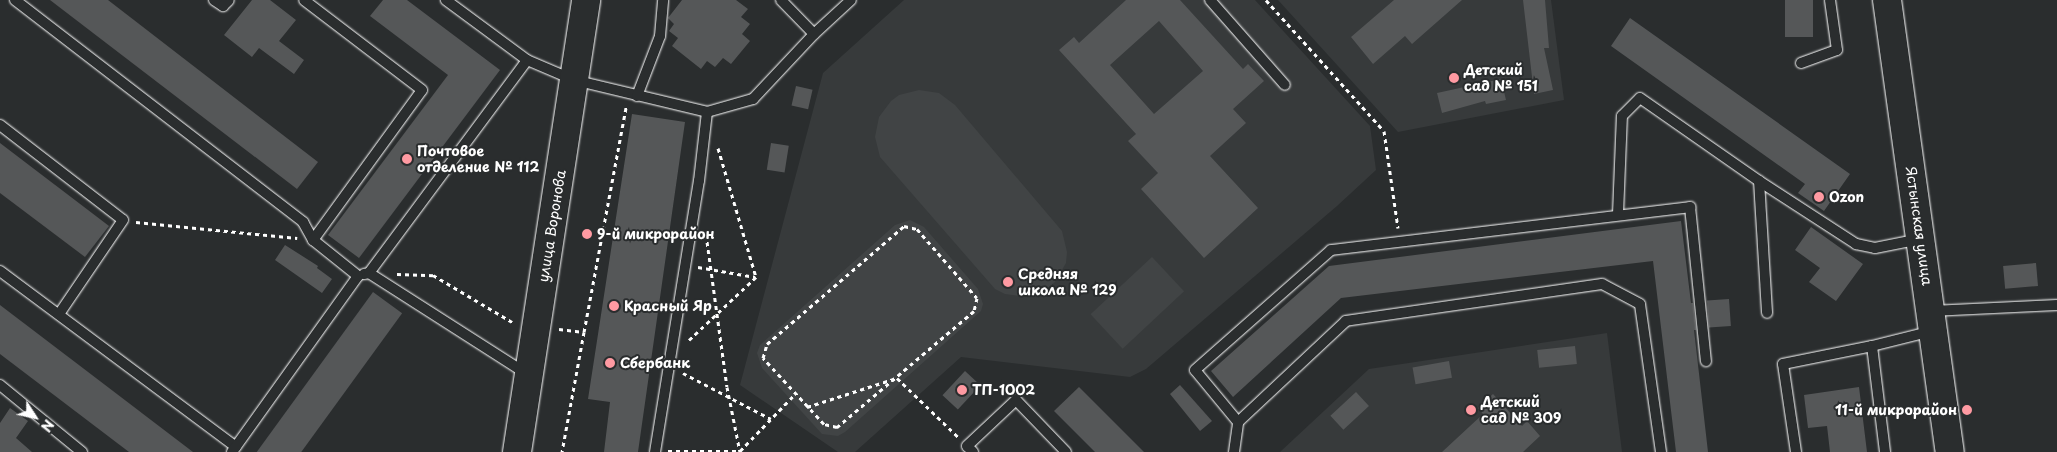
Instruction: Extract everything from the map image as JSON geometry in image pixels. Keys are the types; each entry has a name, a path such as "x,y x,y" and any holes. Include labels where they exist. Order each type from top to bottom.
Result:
{"main road":[{"name":"улица Воронова","path":"517,452 586,0"},
{"name":"Ястынская улица","path":"1888,0 1950,452"}],"lane":[{"path":"15,0 303,222 313,240 358,276"},
{"path":"214,0 222,6 229,0"},
{"path":"304,0 319,4 422,90 313,240"},
{"path":"446,0 527,60 574,80 707,112 753,99 814,34 851,0"},
{"path":"633,95 660,36 663,0"},
{"path":"781,0 814,34"},
{"path":"1210,0 1285,85"},
{"path":"1801,63 1837,50 1830,0"},
{"path":"0,271 234,449 358,276 369,273 527,60"},
{"path":"1618,214 1622,116 1640,98 1759,181 1856,244 1875,248 1921,239"},
{"path":"655,451 707,112"},
{"path":"0,125 123,220 59,314"},
{"path":"1759,181 1766,313"},
{"path":"1238,422 1195,370 1331,250 1400,241 1690,207 1706,361"},
{"path":"369,273 528,374"},
{"path":"1234,452 1238,422 1346,321 1602,284 1640,304 1661,452"},
{"path":"1796,452 1782,364 1872,346 1931,321 2057,305"},
{"path":"1872,346 1886,452"},
{"path":"0,385 82,452"},
{"path":"970,449 1016,400 1066,452"}],"path":[{"path":"1266,0 1384,131 1400,241"},
{"path":"562,452 584,332 633,95"},
{"path":"707,112 756,277"},
{"path":"123,220 313,240"},
{"path":"904,226 917,229 977,298 974,311 897,378 837,427 824,424 764,358 768,344 904,226"},
{"path":"705,230 729,398 740,452"},
{"path":"685,264 756,277"},
{"path":"369,273 433,275 512,322"},
{"path":"756,277 670,361 729,398 771,419"},
{"path":"559,329 584,332"},
{"path":"807,407 897,378"},
{"path":"897,378 970,449"},
{"path":"655,451 740,452 796,394"}],"shaded area":[{"name":"Средняя школа № 129","path":"904,0 1255,0 1370,126 1376,170 1337,206 1146,369 1130,377 961,357 855,452 838,452 740,385 823,73"},
{"name":"Детский сад № 151","path":"1278,0 1551,0 1564,100 1398,132"},
{"path":"919,90 939,93 955,105 1062,231 1067,252 1066,263 1055,282 1047,289 1027,297 1005,294 995,289 880,157 875,137 879,117 891,101 899,95"},
{"path":"910,220 924,227 978,289 983,304 981,311 845,432 838,436 822,434 762,368 757,353 760,345 895,225"},
{"path":"1152,257 1184,291 1123,349 1091,314"},
{"name":"Детский сад № 309","path":"1607,333 1622,452 1280,452 1369,369"}],"building":[{"path":"50,0 108,0 318,162 297,189"},
{"path":"252,0 270,0 296,20 279,41 304,60 294,74 259,48 252,57 224,35"},
{"path":"383,0 407,0 500,70 359,258 328,235 448,75 370,16"},
{"path":"682,0 736,0 748,9 741,17 750,24 742,34 750,41 731,64 723,58 715,67 707,61 701,69 672,46 678,38 669,31 674,24 668,18"},
{"path":"1126,0 1180,0 1243,69 1248,64 1264,81 1233,109 1246,123 1210,156 1258,208 1204,258 1141,189 1158,173 1128,141 1136,134 1059,50 1074,37 1079,43","holes":["1159,21 1203,71 1154,114 1110,65"]},
{"path":"1394,0 1462,0 1412,44 1405,36 1373,64 1351,37"},
{"path":"1523,0 1545,0 1549,48 1544,48 1553,90 1534,94"},
{"path":"1785,0 1813,0 1813,37 1785,37"},
{"path":"1630,18 1850,174 1824,211 1798,193 1805,184 1611,46"},
{"path":"1501,79 1506,100 1486,104 1485,101 1442,113 1437,93"},
{"path":"796,86 813,90 808,109 792,105"},
{"path":"632,114 685,122 638,452 604,452 610,402 588,399"},
{"path":"0,143 109,226 85,257 0,193"},
{"path":"771,143 789,146 785,172 767,170"},
{"path":"1681,221 1691,303 1693,303 1696,330 1694,330 1708,452 1676,452 1653,261 1341,298 1233,397 1211,371 1329,266"},
{"path":"1811,227 1863,264 1836,301 1809,282 1820,268 1795,250"},
{"path":"285,245 318,266 317,268 332,279 322,293 275,260"},
{"path":"2036,263 2038,286 2005,289 2003,266"},
{"path":"373,292 402,313 301,452 257,452"},
{"path":"1729,299 1731,326 1709,327 1707,301"},
{"path":"0,305 193,452 129,452 0,354"},
{"path":"1575,346 1577,364 1539,368 1537,350"},
{"path":"1449,361 1452,378 1416,384 1413,367"},
{"name":"ТП-1002","path":"965,371 980,385 958,409 942,395"},
{"path":"1180,385 1212,421 1200,431 1170,394"},
{"path":"1079,387 1144,452 1095,452 1054,411"},
{"path":"1859,387 1867,452 1830,452 1827,426 1808,428 1804,395"},
{"path":"1356,392 1369,406 1343,430 1330,416"},
{"path":"1493,394 1522,426 1527,421 1540,436 1523,452 1442,452 1483,414 1478,408"},
{"path":"10,408 28,421 16,438 32,452 0,452 0,423"}],"place":[{"name":"Детский сад № 151","path":"1454,78"},
{"name":"Почтовое отделение № 112","path":"407,159"},
{"name":"Ozon","path":"1819,197"},
{"name":"9-й микрорайон","path":"587,234"},
{"name":"Средняя школа № 129","path":"1008,282"},
{"name":"Красный Яр","path":"614,306"},
{"name":"Сбербанк","path":"610,363"},
{"name":"ТП-1002","path":"962,390"},
{"name":"Детский сад № 309","path":"1471,410"},
{"name":"11-й микрорайон","path":"1967,410"}]}
